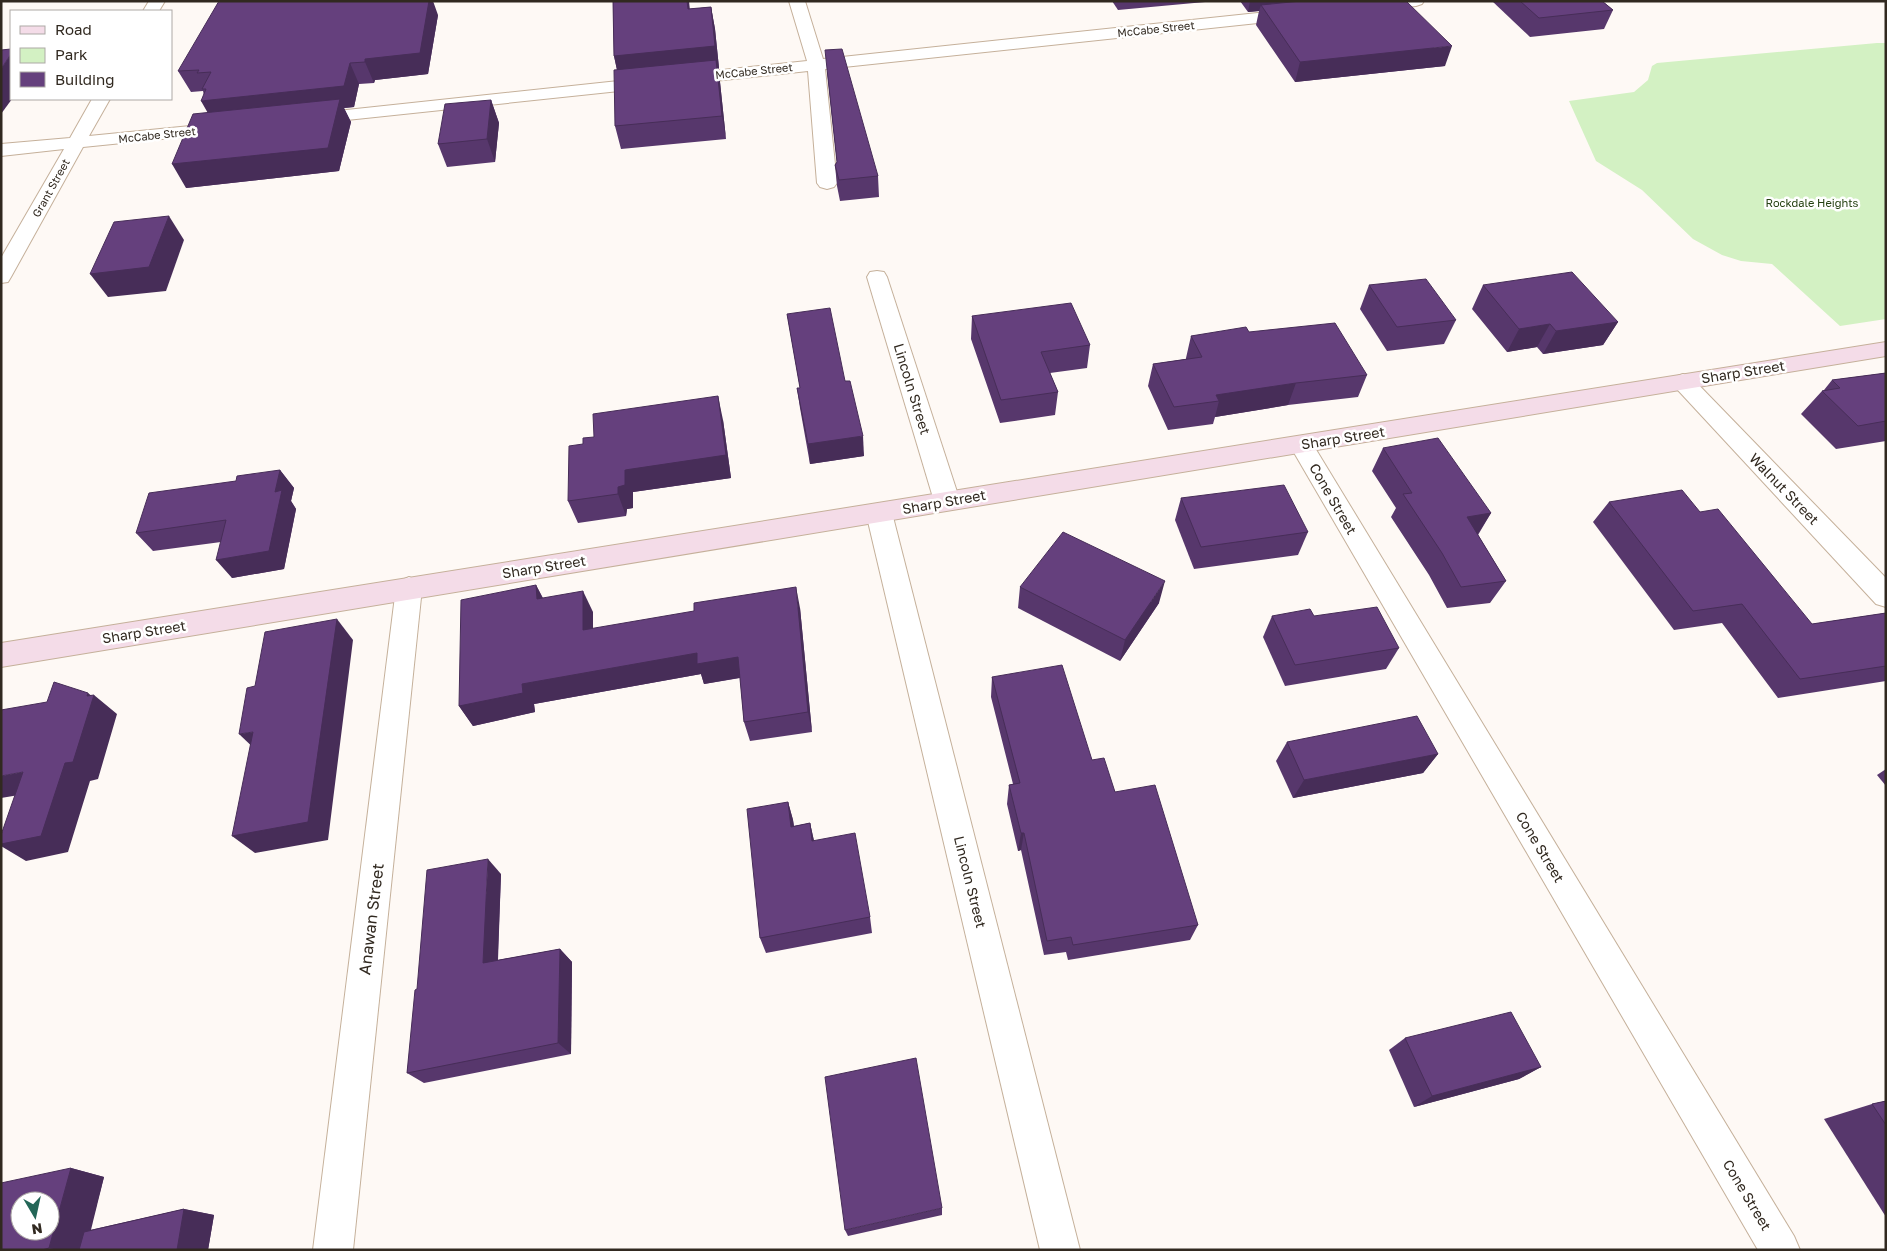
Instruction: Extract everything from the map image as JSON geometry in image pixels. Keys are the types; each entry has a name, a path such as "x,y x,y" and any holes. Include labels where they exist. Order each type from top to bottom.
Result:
{"street":[{"path":"797,1 816,64 827,183"},
{"path":"1358,8 1416,1"},
{"name":"McCabe Street","path":"290,121 1310,13"},
{"name":"Grant Street","path":"1,277 100,100"},
{"name":"McCabe Street","path":"1,150 241,126"},
{"name":"Lincoln Street","path":"877,277 947,501"},
{"name":"Sharp Street","path":"1,655 1886,349"},
{"name":"Walnut Street","path":"1683,382 1886,596"},
{"name":"Cone Street","path":"1301,444 1780,1250"},
{"name":"Lincoln Street","path":"879,513 1060,1250"},
{"name":"Anawan Street","path":"333,1250 409,588"}],"green space":[{"name":"Rockdale Heights","path":"1886,43 1886,319 1840,326 1772,264 1741,261 1722,255 1693,239 1642,190 1596,161 1569,101 1634,92 1648,80 1652,66 1657,63"}],"building":[{"path":"219,1 429,1 420,53 365,59 365,62 350,63 344,86 201,101 206,89 202,89 211,72 197,73 199,70 178,71"},
{"path":"613,1 687,1 688,9 711,7 715,46 614,56"},
{"path":"1301,1 1406,1 1452,46 1300,62 1261,5"},
{"path":"1520,1 1602,1 1613,10 1539,18"},
{"path":"10,49 10,56 1,69 1,50"},
{"path":"842,49 878,176 839,180 835,165 837,162 825,50"},
{"path":"716,60 722,116 615,126 614,70"},
{"path":"340,99 328,148 172,164 193,114"},
{"path":"491,100 487,139 438,144 445,104"},
{"path":"169,216 149,267 90,274 114,222"},
{"path":"1572,272 1618,322 1556,331 1550,324 1519,329 1483,285"},
{"path":"1426,279 1456,320 1397,327 1369,285"},
{"path":"1071,303 1090,345 1041,352 1058,392 1001,400 972,316"},
{"path":"830,308 845,381 850,381 863,436 808,444 797,388 800,388 787,314"},
{"path":"1335,323 1367,375 1216,395 1219,401 1174,407 1153,364 1202,357 1191,336 1246,327 1249,332"},
{"path":"1886,373 1886,421 1858,426 1822,391 1840,388 1832,380"},
{"path":"718,396 726,455 625,470 625,485 618,487 618,494 568,501 569,446 583,444 583,438 594,437 593,414"},
{"path":"1438,438 1491,513 1467,517 1506,581 1461,587 1442,553 1403,494 1412,493 1383,448"},
{"path":"280,470 275,492 282,490 269,551 216,560 226,520 136,533 149,493 236,481 237,476"},
{"path":"1284,485 1308,532 1201,547 1181,498"},
{"path":"1682,490 1700,512 1718,509 1812,624 1886,613 1886,666 1800,679 1742,604 1693,611 1609,502"},
{"path":"1063,532 1165,581 1125,640 1020,587"},
{"path":"536,585 537,599 583,591 583,630 694,611 694,603 796,587 808,712 744,722 738,657 697,664 697,653 522,684 523,693 459,706 461,600"},
{"path":"1377,607 1399,648 1295,665 1272,616 1310,609 1314,616"},
{"path":"337,619 308,822 232,836 253,732 239,734 247,688 255,686 265,632"},
{"path":"1062,665 1092,760 1104,758 1115,792 1155,785 1198,925 1073,945 1071,937 1047,941 1024,833 1021,833 1009,785 1020,783 992,677"},
{"path":"54,682 88,693 87,696 94,695 73,762 65,763 41,836 1,844 1,835 23,772 1,776 1,710 47,702"},
{"path":"1417,716 1438,754 1304,780 1287,742"},
{"path":"788,802 791,827 810,823 812,841 855,833 870,917 760,938 747,809"},
{"path":"488,859 483,963 560,949 558,1043 407,1073 415,990 417,989 427,870"},
{"path":"1511,1012 1541,1067 1432,1096 1405,1038"},
{"path":"916,1058 942,1208 845,1230 825,1077"},
{"path":"1886,1101 1886,1125 1872,1104"},
{"path":"71,1168 60,1208 60,1191 10,1191 10,1241 51,1241 49,1248 42,1250 1,1250 1,1183"},
{"path":"184,1209 177,1250 79,1250 84,1232"}]}
